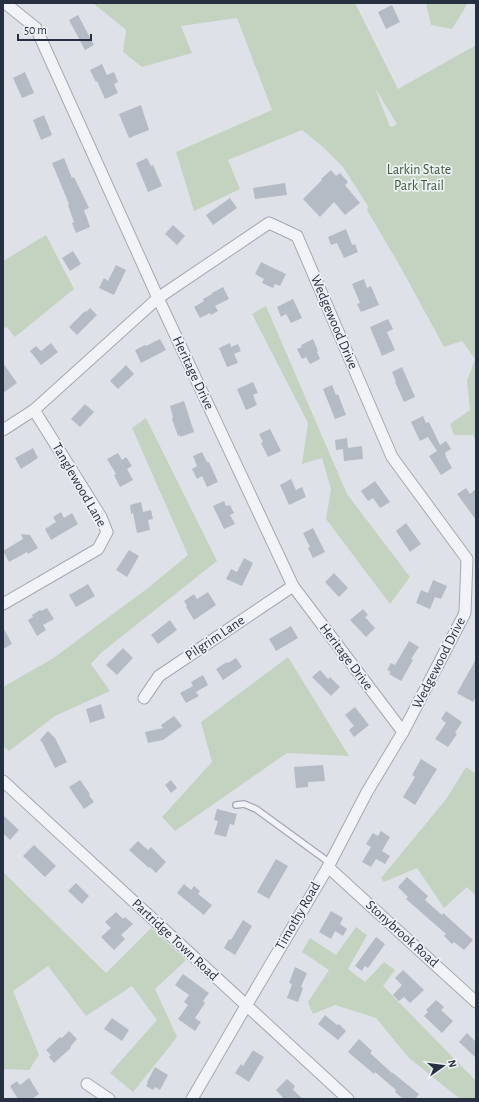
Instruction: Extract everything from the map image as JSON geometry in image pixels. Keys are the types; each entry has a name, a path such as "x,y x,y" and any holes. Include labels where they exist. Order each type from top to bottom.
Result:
{"street":[{"name":"Heritage Drive","path":"5,3 36,28 158,298 293,586 402,732"},
{"name":"Wedgewood Drive","path":"3,430 34,410 158,298 269,223 297,236 392,457 467,560 465,613 402,732"},
{"name":"Tanglewood Lane","path":"3,604 98,549 107,532 34,410"},
{"name":"Pilgrim Lane","path":"144,698 159,676 293,586"},
{"name":"Timothy Road","path":"192,1099 329,865 367,792 402,732"},
{"name":"Partridge Town Road","path":"3,781 348,1099"},
{"name":"Stonybrook Road","path":"329,865 476,1002"},
{"path":"87,1084 109,1099"}],"lane":[{"path":"236,805 244,804 256,809 329,865"}],"green space":[{"name":"Larkin State Park Trail","path":"93,3 355,3 398,89 476,45 476,441 473,435 454,435 450,424 470,410 467,381 475,359 462,341 444,347 401,268 367,210 368,206 343,167 324,148 302,130 228,160 240,189 194,211 176,152 272,110 237,18 181,26 192,53 142,67 123,52 126,30","holes":["375,88 397,124 390,127"]},
{"path":"426,3 468,3 452,29 431,25"},
{"path":"46,235 74,289 15,337 7,327 3,329 3,261"},
{"path":"266,306 347,494 410,577 390,604 326,519 331,489 322,458 302,464 308,423 252,314"},
{"path":"146,418 217,561 102,652 91,664 110,691 55,716 9,751 3,746 3,687 52,659 148,588 188,555 132,428"},
{"path":"288,657 349,756 287,753 175,831 162,817 212,762 201,722"},
{"path":"466,767 476,774 476,896 467,887 444,908 417,868 384,882 381,878 447,798"},
{"path":"3,872 106,973 151,928 186,960 155,989 177,1037 133,1092 110,1073 157,1020 132,986 86,1016 48,966 13,991 39,1055 29,1070 5,1069 3,1073"},
{"path":"356,927 367,935 348,969 365,982 384,962 395,970 383,986 476,1081 476,1099 460,1099 409,1058 376,1018 335,1005 313,1014 308,1002 329,970 302,952 310,938 336,955"}],"building":[{"path":"392,5 400,22 386,29 378,12"},
{"path":"78,15 94,45 85,50 69,20"},
{"path":"102,64 107,75 114,72 118,82 114,84 118,93 105,99 90,70"},
{"path":"25,72 34,93 22,98 13,78"},
{"path":"141,105 149,130 129,138 119,114"},
{"path":"44,115 52,135 41,140 33,120"},
{"path":"64,158 72,178 74,177 89,208 84,210 90,227 76,233 72,223 74,222 68,205 69,204 52,163"},
{"path":"147,158 151,166 153,165 162,186 148,192 136,163"},
{"path":"331,170 336,176 340,173 348,182 345,185 360,203 345,215 334,202 320,217 303,199"},
{"path":"285,183 287,195 255,199 253,188"},
{"path":"230,198 237,208 213,225 206,215"},
{"path":"173,225 185,236 177,245 165,234"},
{"path":"346,229 352,245 355,244 358,252 344,258 337,243 331,245 328,237"},
{"path":"73,251 81,264 70,271 62,258"},
{"path":"261,262 286,274 280,286 275,284 273,288 262,283 264,279 255,274"},
{"path":"116,265 126,270 114,295 99,288 104,278 108,281"},
{"path":"364,279 367,288 371,286 379,305 361,312 357,304 360,303 352,284"},
{"path":"223,287 229,299 215,306 218,311 200,318 194,307 204,301 203,299"},
{"path":"293,299 302,318 291,323 286,314 281,317 277,307"},
{"path":"90,308 97,315 77,335 69,327"},
{"path":"388,319 393,329 387,332 395,350 382,356 370,327"},
{"path":"160,339 166,350 141,363 135,350"},
{"path":"313,339 320,359 310,364 306,357 302,359 297,349 302,347 301,345"},
{"path":"51,343 58,352 41,365 30,351 36,346 41,351"},
{"path":"230,343 231,347 238,344 241,351 234,354 238,363 227,367 219,348"},
{"path":"3,363 17,383 3,393"},
{"path":"126,365 134,374 118,389 110,381"},
{"path":"402,367 415,397 404,402 392,372"},
{"path":"253,382 258,393 253,395 257,405 246,410 237,389"},
{"path":"332,385 336,395 338,394 346,415 335,419 323,389"},
{"path":"184,401 194,432 180,437 180,435 178,436 172,419 173,417 170,406"},
{"path":"85,404 94,412 80,427 71,419"},
{"path":"423,416 426,423 429,422 440,445 446,441 451,449 445,453 452,468 441,475 429,456 437,451 428,437 420,441 411,422"},
{"path":"270,429 281,451 268,457 261,443 263,442 259,434"},
{"path":"347,438 348,448 362,446 363,459 344,461 343,449 336,450 335,440"},
{"path":"33,448 38,458 21,469 15,458"},
{"path":"202,452 207,462 209,462 218,482 207,487 202,476 197,479 192,469 197,466 193,456"},
{"path":"118,453 122,460 126,457 132,466 127,469 133,480 120,487 114,475 116,474 107,459"},
{"path":"291,479 296,490 302,487 306,497 289,505 280,485"},
{"path":"375,481 390,502 380,508 373,498 368,501 361,491"},
{"path":"466,488 470,494 476,489 476,520 457,494"},
{"path":"224,501 226,506 230,505 234,513 230,515 235,524 224,529 213,506"},
{"path":"141,502 143,512 151,510 153,519 148,520 150,530 137,533 133,513 131,514 130,505"},
{"path":"61,512 64,518 72,513 78,524 51,540 45,529 56,522 53,517"},
{"path":"406,523 421,544 410,552 396,531"},
{"path":"313,528 325,552 313,558 308,548 310,547 303,533"},
{"path":"21,534 30,535 38,548 9,562 3,551 23,539"},
{"path":"129,550 139,556 127,577 116,570"},
{"path":"244,558 253,563 242,586 226,579 231,569 237,572"},
{"path":"334,573 348,588 339,597 325,582"},
{"path":"433,580 447,586 441,599 435,597 430,609 416,603 421,590 428,593"},
{"path":"88,584 95,596 76,607 69,595"},
{"path":"208,592 216,605 194,620 184,601 194,594 197,599"},
{"path":"47,608 54,619 43,625 46,630 37,636 28,620 33,617 32,615"},
{"path":"363,609 368,615 365,617 375,628 366,637 350,620"},
{"path":"170,620 177,630 158,644 151,635"},
{"path":"291,626 298,638 276,651 269,639"},
{"path":"3,627 12,644 3,649"},
{"path":"409,641 419,647 411,659 413,660 401,681 389,674 391,672 387,670 391,663 395,665"},
{"path":"123,648 133,658 117,675 106,665"},
{"path":"236,658 242,667 223,680 216,669"},
{"path":"476,659 476,696 473,702 457,693"},
{"path":"320,670 328,679 330,677 340,687 331,696 312,677"},
{"path":"203,675 208,685 196,692 199,696 186,703 180,693 193,686 191,682"},
{"path":"101,704 105,718 90,723 86,709"},
{"path":"355,707 369,725 354,737 349,730 354,726 345,715"},
{"path":"446,711 462,722 455,733 457,734 448,747 435,739 446,723 441,719"},
{"path":"174,716 182,726 163,740 148,743 145,732 163,728 161,725"},
{"path":"48,731 55,738 67,762 55,768 40,740"},
{"path":"421,759 437,769 415,805 403,797 415,777 412,775"},
{"path":"323,765 325,781 308,782 308,787 296,788 294,767"},
{"path":"80,780 94,802 84,809 69,787"},
{"path":"171,780 177,788 171,793 165,785"},
{"path":"217,809 237,814 234,825 230,824 226,837 214,834 218,821 214,820"},
{"path":"3,815 19,830 10,840 3,833"},
{"path":"381,831 390,837 382,851 390,856 385,864 376,859 371,867 362,862 371,847 366,844 373,833 378,836"},
{"path":"138,841 148,850 151,847 166,862 156,873 129,850"},
{"path":"34,845 56,866 45,877 23,856"},
{"path":"276,859 288,866 269,899 257,892"},
{"path":"407,877 428,896 425,900 442,915 443,913 473,940 464,950 454,942 452,944 444,936 446,934 406,899 408,897 398,887"},
{"path":"76,883 89,896 82,904 68,891"},
{"path":"184,884 191,890 194,886 200,891 198,894 212,905 204,915 177,893"},
{"path":"331,911 343,918 340,924 347,929 343,936 335,931 331,939 319,932"},
{"path":"116,912 123,919 125,917 133,924 121,935 125,939 114,950 101,937 111,928 105,922"},
{"path":"243,920 252,926 235,955 224,948 229,939 231,940"},
{"path":"376,937 385,944 368,968 365,966 362,971 355,966"},
{"path":"295,967 307,973 301,987 303,988 298,1002 287,998 292,984 289,983"},
{"path":"403,970 424,990 410,1003 404,997 399,1001 393,995 402,985 395,978"},
{"path":"183,974 209,993 203,1001 205,1003 195,1018 201,1022 195,1031 178,1019 188,1005 184,1002 189,995 175,985"},
{"path":"436,1000 444,1007 441,1010 453,1021 442,1033 424,1016 428,1012 426,1010"},
{"path":"325,1015 337,1025 339,1024 346,1031 338,1040 318,1024"},
{"path":"112,1018 129,1030 122,1041 104,1029"},
{"path":"69,1031 77,1039 70,1047 71,1048 54,1063 49,1057 51,1055 46,1050"},
{"path":"467,1033 476,1042 476,1058 459,1042"},
{"path":"359,1039 372,1051 370,1053 392,1073 419,1094 415,1099 403,1099 395,1092 396,1090 375,1072 374,1074 348,1052"},
{"path":"253,1050 264,1057 249,1082 235,1073 241,1064 243,1066"},
{"path":"155,1067 168,1075 160,1090 155,1087 153,1090 146,1086"},
{"path":"29,1078 39,1094 32,1099 18,1099 10,1086 17,1081 20,1085"},
{"path":"287,1079 295,1086 293,1090 303,1099 284,1099 276,1090"}]}
